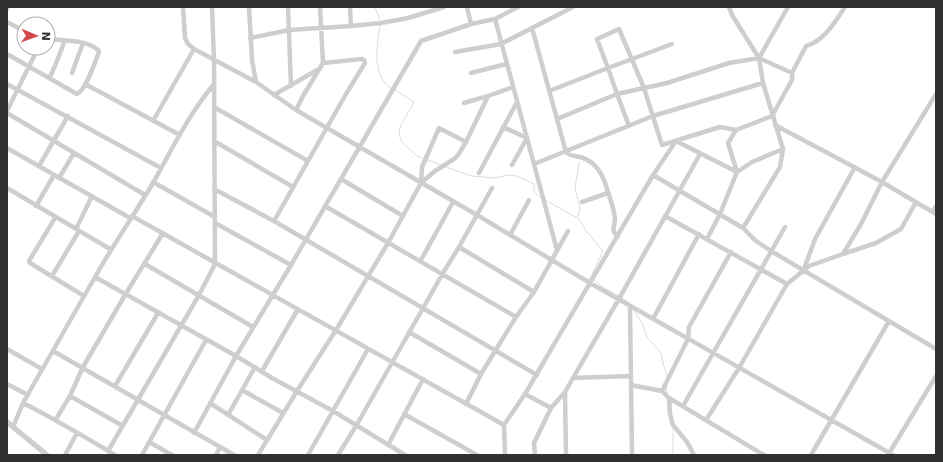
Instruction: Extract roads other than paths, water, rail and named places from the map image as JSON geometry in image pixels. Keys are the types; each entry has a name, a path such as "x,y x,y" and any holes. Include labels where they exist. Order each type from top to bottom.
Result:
{"street":[{"path":"183,7 185,38 188,44 194,49 256,82 296,110 477,215 619,300 890,454 936,376"},
{"path":"108,451 199,295 215,264 214,61 212,7"},
{"path":"249,7 252,60 256,82"},
{"path":"288,7 291,86"},
{"path":"296,110 318,69 323,63 320,7"},
{"path":"350,7 351,26"},
{"path":"250,38 289,30 351,26 408,18 444,7"},
{"path":"467,7 471,24"},
{"path":"194,433 236,356 306,240 422,41 471,24 495,19 518,7"},
{"path":"455,52 501,44 573,7"},
{"path":"729,7 732,15 759,58 763,83 783,149 780,167 743,228"},
{"path":"759,58 788,7"},
{"path":"629,126 597,38 619,29 644,88 662,145 720,127 736,130 772,116 792,80 792,73 806,46 819,40 830,28 845,7"},
{"path":"495,19 516,102 557,250"},
{"path":"7,22 16,27"},
{"path":"532,28 566,152 569,155 581,157 590,161 601,174 615,219 613,229 614,233 618,236"},
{"path":"7,54 50,77 77,94 82,91 99,51 97,48 83,43 56,39"},
{"path":"50,77 56,66 65,40"},
{"path":"72,72 83,43"},
{"path":"549,91 672,44"},
{"path":"153,121 194,49"},
{"path":"34,56 7,112 54,142 146,195"},
{"path":"557,119 617,94 667,83 729,63 759,58 792,73"},
{"path":"274,221 365,63 362,59 323,63"},
{"path":"471,72 506,64"},
{"path":"274,95 318,69"},
{"path":"534,164 653,116 763,83"},
{"path":"7,84 161,168"},
{"path":"85,84 180,135"},
{"path":"13,427 23,403 110,249 146,195 200,101 214,84"},
{"path":"464,103 513,87"},
{"path":"843,254 861,224 882,182 936,94"},
{"path":"258,455 336,330 388,243 421,183 435,171 454,159 466,142 488,96"},
{"path":"479,173 516,102"},
{"path":"214,107 308,161"},
{"path":"39,166 68,116"},
{"path":"775,125 882,182 934,213 936,206"},
{"path":"503,127 527,138"},
{"path":"421,183 422,167 440,128 466,142"},
{"path":"736,130 728,143 737,172"},
{"path":"512,165 527,138"},
{"path":"676,141 737,172"},
{"path":"505,455 504,425 525,394 653,175 676,141"},
{"path":"214,142 294,187"},
{"path":"7,148 504,425"},
{"path":"707,239 720,214 737,172 752,162 783,149"},
{"path":"59,178 74,153"},
{"path":"535,455 534,443 551,408 565,392 619,300 700,154"},
{"path":"803,270 815,239 854,167"},
{"path":"36,206 54,175"},
{"path":"653,175 743,228 756,241 771,251 936,348"},
{"path":"341,180 403,216"},
{"path":"153,182 215,217"},
{"path":"7,188 55,218 110,249"},
{"path":"340,454 443,273 460,247 492,188"},
{"path":"214,189 274,221 496,350 536,375"},
{"path":"582,202 608,193"},
{"path":"52,276 78,230 92,196"},
{"path":"510,235 529,200"},
{"path":"421,260 454,202"},
{"path":"706,420 739,368 787,284 809,266 876,243 901,229 916,202"},
{"path":"325,206 388,243 421,260 516,317"},
{"path":"665,216 787,284"},
{"path":"55,218 29,261 84,296"},
{"path":"215,223 291,265"},
{"path":"683,406 785,227"},
{"path":"466,404 481,374 516,317 534,292 568,231"},
{"path":"56,419 70,396 83,367 163,234"},
{"path":"653,319 699,234"},
{"path":"460,247 534,292"},
{"path":"662,391 688,339 689,327 731,252"},
{"path":"145,264 253,327"},
{"path":"95,277 333,411 405,455"},
{"path":"630,306 632,455"},
{"path":"262,371 298,309"},
{"path":"116,386 158,313"},
{"path":"811,455 889,321"},
{"path":"409,332 481,374"},
{"path":"142,455 206,340"},
{"path":"7,349 42,369"},
{"path":"308,455 368,349"},
{"path":"53,351 234,455"},
{"path":"228,414 255,367"},
{"path":"573,378 631,376"},
{"path":"388,444 423,379"},
{"path":"7,384 28,395"},
{"path":"631,385 662,391 669,398 764,455"},
{"path":"242,390 283,413"},
{"path":"565,392 566,455"},
{"path":"525,394 551,408"},
{"path":"70,396 123,426"},
{"path":"669,398 670,414 673,425 687,442 694,455"},
{"path":"23,403 56,419 115,455"},
{"path":"210,403 267,440"},
{"path":"404,414 477,455"},
{"path":"7,422 47,455"},
{"path":"65,455 77,433"},
{"path":"149,442 172,455"},
{"path":"216,455 220,447"}],"waterway":[{"path":"375,7 380,20"},
{"path":"380,25 377,51 378,69 385,83 392,89"},
{"path":"395,90 414,102 401,124 401,140 412,152 424,159"},
{"path":"427,160 441,165"},
{"path":"578,217 580,208 575,188 579,163"},
{"path":"446,167 472,176 494,178 508,175 517,176 534,184 534,192 540,197"},
{"path":"545,200 579,219 586,231 603,251 591,277"},
{"path":"593,279 604,288 619,296"},
{"path":"622,298 630,304"},
{"path":"634,310 643,325 647,337 661,353 667,376"},
{"path":"666,386 667,393"},
{"path":"673,428 673,455"}]}
